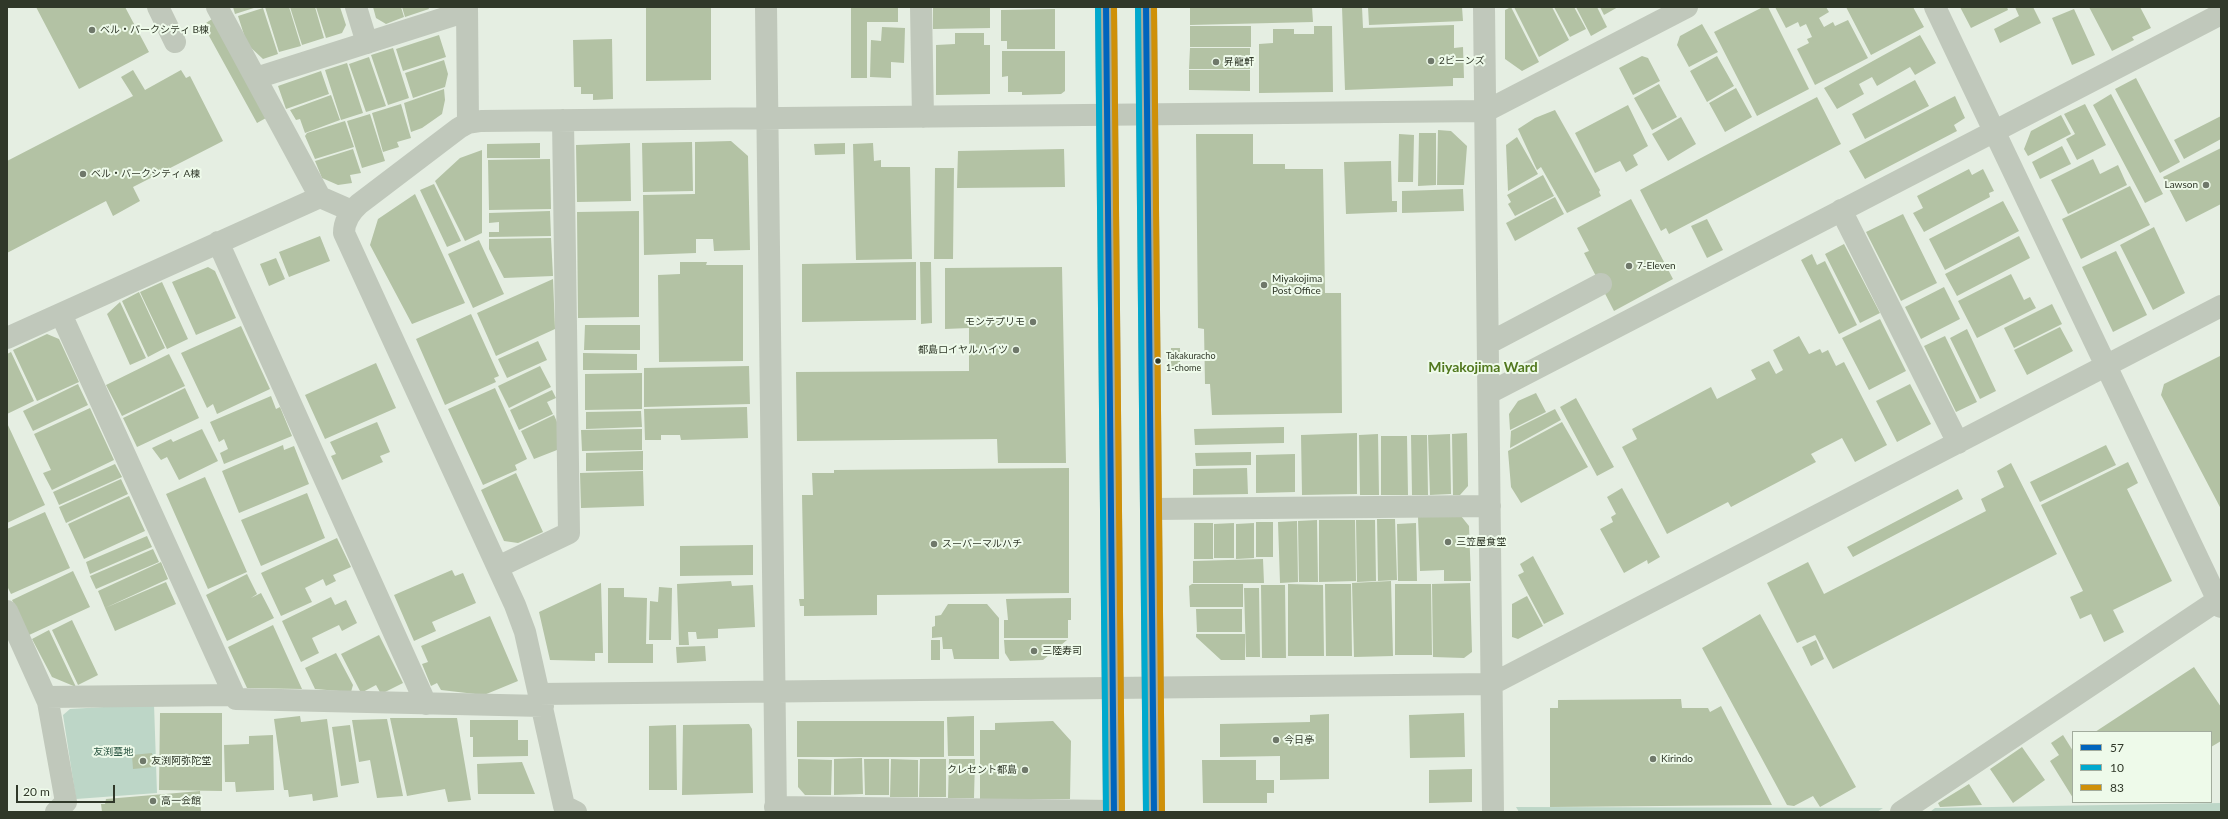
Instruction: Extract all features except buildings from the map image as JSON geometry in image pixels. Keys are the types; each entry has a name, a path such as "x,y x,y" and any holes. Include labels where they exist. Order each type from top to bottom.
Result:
{"main road":[{"path":"1106,7 1114,812"},
{"path":"1146,7 1154,812"}],"street":[{"path":"158,7 175,42"},
{"path":"217,7 320,197 352,211"},
{"path":"356,7 367,43"},
{"path":"766,7 775,809 1114,812"},
{"path":"922,7 923,117"},
{"path":"1484,7 1489,342 1493,812"},
{"path":"576,812 564,806 525,632 515,605 344,233 344,226 352,211 468,123 481,121 564,120 1486,111 1687,7"},
{"path":"1901,812 2220,602 2106,366 1936,7"},
{"path":"256,78 367,43 467,9 468,123"},
{"path":"1489,393 2221,14"},
{"path":"498,567 569,533 564,120"},
{"path":"7,338 320,197"},
{"path":"1841,210 1958,442"},
{"path":"218,242 426,704"},
{"path":"1489,342 1601,284"},
{"path":"61,314 236,699 426,704 773,692 1492,684 2221,306"},
{"path":"1151,509 1490,506"},
{"path":"7,611 47,699 66,802 56,812"},
{"path":"47,699 234,695"}],"green space":[{"name":"友渕墓地","path":"154,704 157,793 76,799 63,715 70,709"},
{"path":"2221,803 2221,812 1930,812 1935,808"},
{"path":"1516,807 1883,808 1877,812 1519,812"}],"transit line":[{"name":"10","path":"1098,7 1106,812"},
{"name":"57","path":"1106,7 1114,812"},
{"name":"83","path":"1114,7 1122,812"},
{"name":"10","path":"1138,7 1146,812"},
{"name":"57","path":"1146,7 1154,812"},
{"name":"83","path":"1154,7 1162,812"}],"place":[{"name":"ベル・パークシティ B棟","path":"92,30"},
{"name":"2ビーンズ","path":"1431,61"},
{"name":"昇龍軒","path":"1216,62"},
{"name":"ベル・パークシティ A棟","path":"83,174"},
{"name":"Lawson","path":"2206,185"},
{"name":"7-Eleven","path":"1629,266"},
{"name":"Miyakojima Post Office","path":"1264,285"},
{"name":"モンテプリモ","path":"1033,322"},
{"name":"都島ロイヤルハイツ","path":"1016,350"},
{"name":"Takakuracho 1-chome","path":"1158,361"},
{"name":"三笠屋食堂","path":"1448,542"},
{"name":"スーパーマルハチ","path":"934,544"},
{"name":"三陸寿司","path":"1034,651"},
{"name":"今日亭","path":"1276,740"},
{"name":"Kirindo","path":"1653,759"},
{"name":"友渕阿弥陀堂","path":"143,761"},
{"name":"クレセント都島","path":"1025,770"},
{"name":"高一会館","path":"153,801"}],"district":[{"name":"Miyakojima Ward","path":"1483,367"}]}
